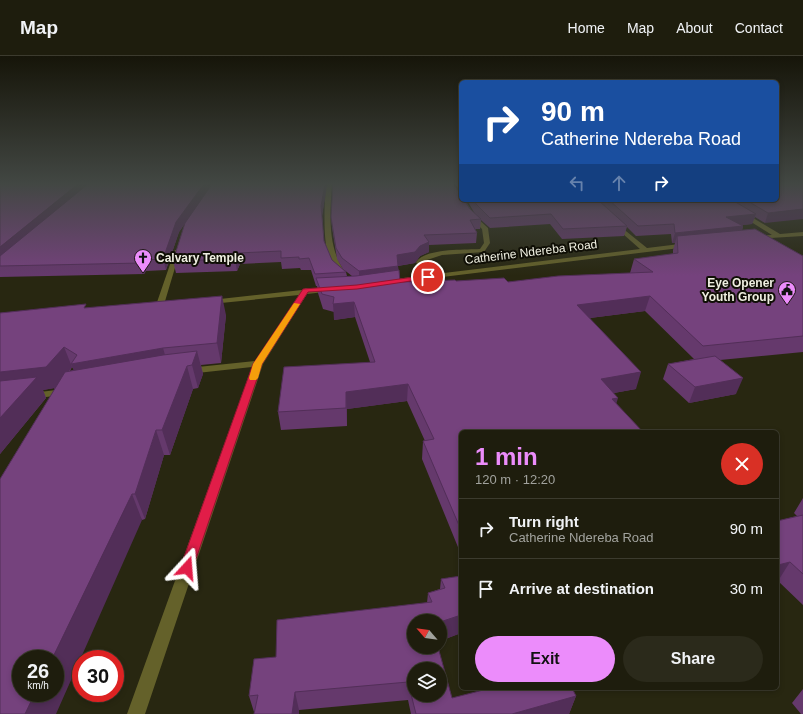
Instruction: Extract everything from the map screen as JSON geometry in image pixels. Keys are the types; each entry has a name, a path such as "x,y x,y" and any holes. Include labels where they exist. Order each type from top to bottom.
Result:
{"street":[{"path":"327,215 332,256 337,269 347,278"},
{"path":"442,275 420,262 422,259 441,253 482,251 487,243 485,228 471,215"},
{"path":"744,215 779,236"},
{"path":"609,218 644,249"},
{"path":"749,239 803,234"},
{"path":"159,308 181,241"},
{"name":"Catherine Ndereba Road","path":"380,284 442,275 528,266 644,249 697,244"},
{"path":"205,302 335,288"},
{"path":"136,714 258,364 306,290"},
{"path":"176,372 258,364"},
{"path":"24,397 71,391"}],"building":[{"path":"0,215 40,215 0,247"},
{"path":"50,215 181,215 176,222 163,259 143,260 141,263 0,266 0,256"},
{"path":"191,215 322,215 324,241 332,260 346,272 315,274 309,258 281,258 281,251 238,253 235,259 173,261 185,223"},
{"path":"331,215 476,215 481,219 470,220 477,233 424,235 429,242 420,246 415,252 397,255 398,266 359,271 342,258 336,248"},
{"path":"487,215 540,215 490,218"},
{"path":"552,215 614,215 627,226 563,229"},
{"path":"625,215 749,215 726,217 743,226 675,233 674,224 638,226"},
{"path":"755,229 803,256 803,336 703,346 650,296 577,305 641,372 601,379 618,398 612,399 641,430 459,430 459,525 423,441 434,439 408,384 346,392 346,408 278,412 284,367 375,362 354,302 333,304 334,297 322,294 316,278 356,276 399,270 400,282 504,278 508,282 558,276 653,272 634,259 678,253 677,236"},
{"path":"222,296 217,343 163,348 71,364 77,355 64,347 46,367 0,372 0,313 86,304 84,308"},
{"path":"197,351 192,365 187,366 162,430 156,430 135,494 132,494 56,650 12,650 12,702 31,702 25,714 0,714 0,479 65,372 163,355"},
{"path":"715,356 743,378 695,387 668,364"},
{"path":"37,377 0,418 0,381"},
{"path":"803,515 803,574 790,562 779,565 779,521"},
{"path":"459,576 459,616 447,620 447,614 407,614 407,654 440,654 442,662 407,662 407,682 295,692 292,714 254,714 258,695 249,696 254,659 276,657 277,620 432,602 428,593 445,588 441,579"},
{"path":"447,680 452,698 483,690 573,690 576,696 512,714 416,714 413,702 447,702"}],"slow traffic":[{"path":"253,378 258,364 297,304"}],"place":[{"name":"Calvary Temple","path":"143,273"},
{"name":"Eye Opener Youth Group","path":"787,305"}],"route":[{"path":"187,568 258,364 306,290 357,287 428,277"}]}
